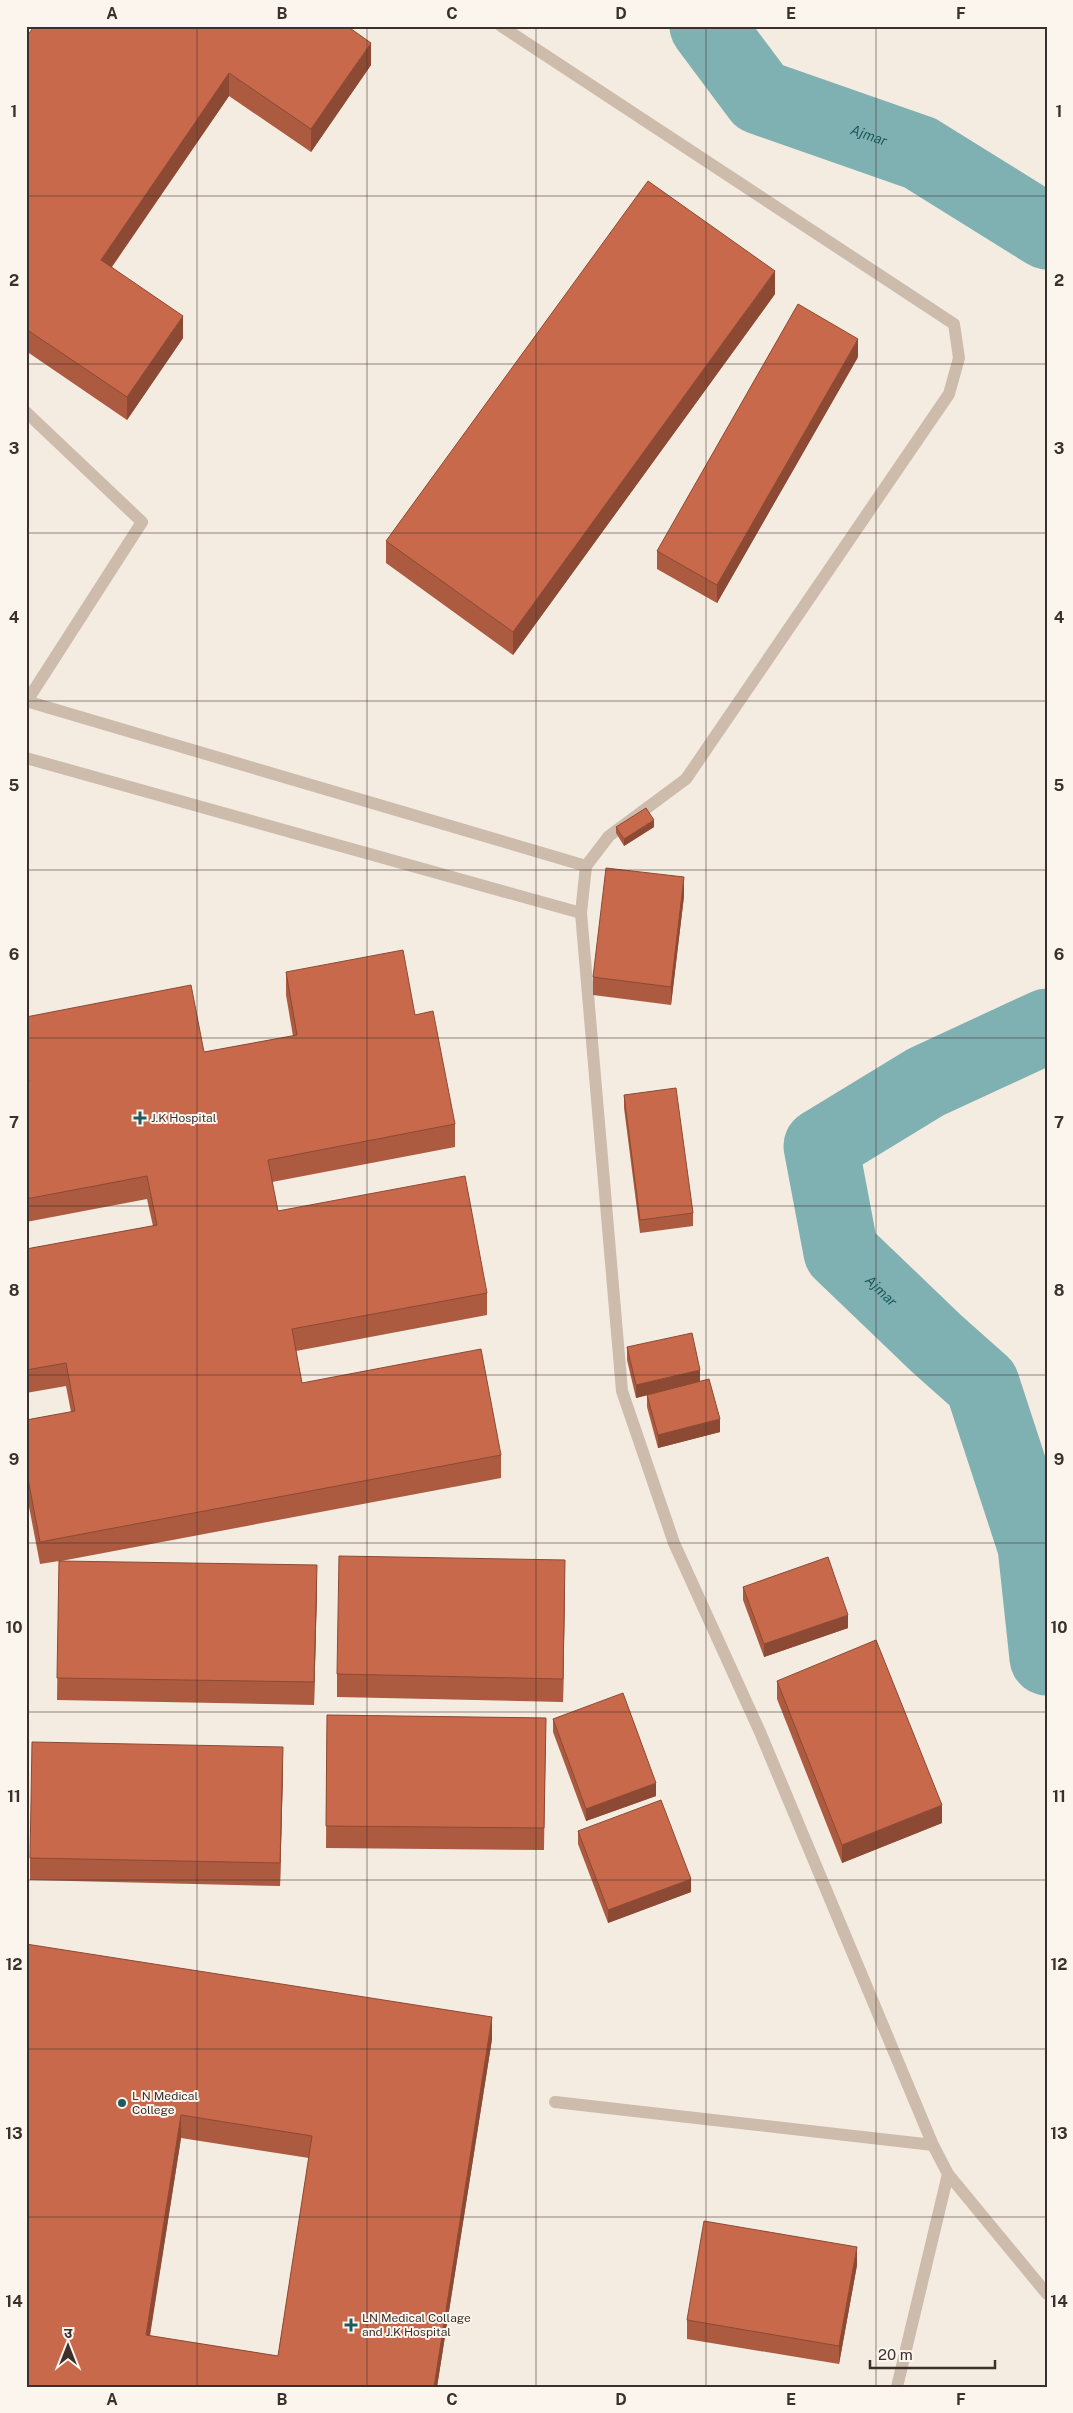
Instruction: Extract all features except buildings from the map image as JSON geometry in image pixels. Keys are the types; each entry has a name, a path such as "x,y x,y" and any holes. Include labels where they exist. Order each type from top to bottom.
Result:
{"lane":[{"path":"501,26 954,324 959,358 949,394 686,779 609,836 586,866 581,913 622,1391 674,1543 760,1732 933,2145 948,2174 1047,2294"},
{"path":"26,412 142,522 27,701 586,866"},
{"path":"26,758 581,913"},
{"path":"555,2102 933,2145"},
{"path":"897,2387 948,2174"}],"waterway":[{"name":"Ajmar","path":"707,26 760,97 920,153 1047,232"},
{"name":"Ajmar","path":"1047,1026 926,1082 821,1146 841,1252 937,1344 982,1384 1035,1546 1047,1658"}],"place":[{"name":"J.K Hospital","path":"140,1118"},
{"name":"L N Medical College","path":"122,2103"},
{"name":"LN Medical Collage and J.K Hospital","path":"351,2325"}]}
